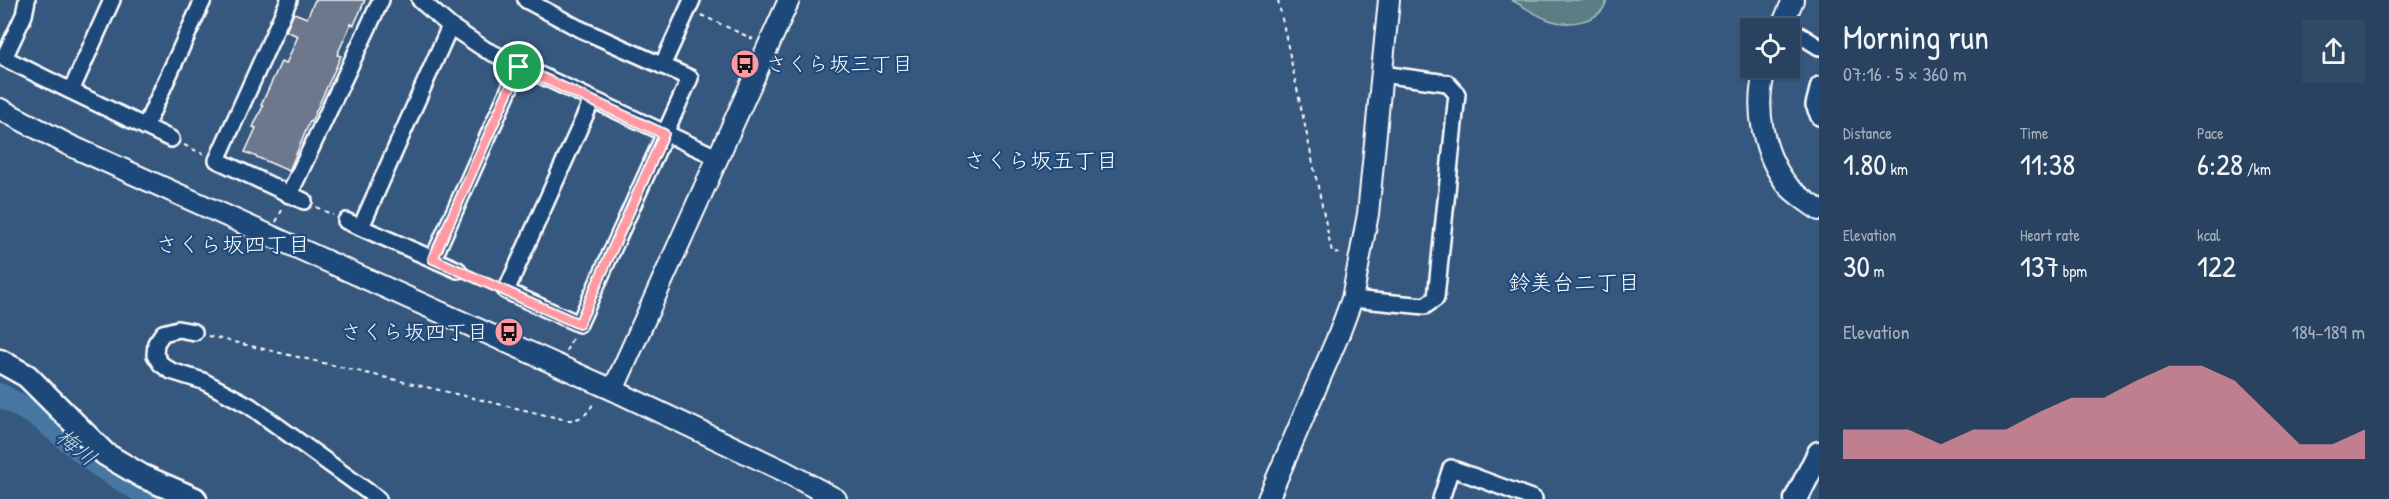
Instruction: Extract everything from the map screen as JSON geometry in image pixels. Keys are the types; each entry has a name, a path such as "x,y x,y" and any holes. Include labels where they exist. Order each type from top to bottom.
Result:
{"main road":[{"path":"0,362 27,376 105,454 142,476 195,499"},
{"path":"1796,499 1819,453"}],"street":[{"path":"27,0 24,15 4,58 171,139"},
{"path":"70,91 112,0"},
{"path":"145,127 203,0"},
{"path":"289,0 217,160 296,198 381,0"},
{"path":"420,0 450,26 486,50 719,158"},
{"path":"526,0 578,28 690,78 579,324 506,291 592,100"},
{"path":"607,387 719,158 789,0"},
{"path":"1268,499 1352,299 1368,214 1389,0"},
{"path":"1788,18 1793,0"},
{"path":"662,66 688,3"},
{"path":"361,227 450,26"},
{"path":"1800,36 1819,47"},
{"path":"433,259 519,67"},
{"path":"1352,299 1425,306 1436,298 1457,94 1448,83 1382,74"},
{"path":"1764,78 1760,115 1769,151 1777,169 1790,187 1819,210"},
{"path":"1819,86 1814,105 1819,117"},
{"path":"0,109 69,145 607,387 784,471 836,499"},
{"path":"346,221 458,270"},
{"path":"194,332 178,329 163,333 156,342 155,354 161,364 171,371 220,389 250,406 378,499"},
{"path":"1440,499 1451,468 1527,498"}],"path":[{"path":"1278,0 1332,252 1361,260"},
{"path":"688,3 756,40"},
{"path":"171,139 217,160"},
{"path":"274,225 296,198 346,221"},
{"path":"458,270 506,291"},
{"path":"564,357 579,324"},
{"path":"194,332 567,420 577,420 586,415 607,387"}],"green space":[{"path":"1511,0 1607,0 1604,7 1591,18 1565,23 1544,18"}],"building":[{"path":"315,0 365,0 337,55 341,56 289,171 245,152 256,128 253,127 263,106 261,105 281,62 286,64 298,36 286,31 294,13 307,18"}],"waterway":[{"name":"梅川","path":"0,395 40,417 97,464 154,499"}],"place":[{"name":"さくら坂三丁目","path":"745,64"},
{"name":"さくら坂四丁目","path":"509,332"}],"district":[{"name":"さくら坂五丁目","path":"1041,160"},
{"name":"さくら坂四丁目","path":"233,244"},
{"name":"鈴美台二丁目","path":"1574,282"}],"route":[{"path":"519,67 664,134 579,324 433,259 519,67"}]}
